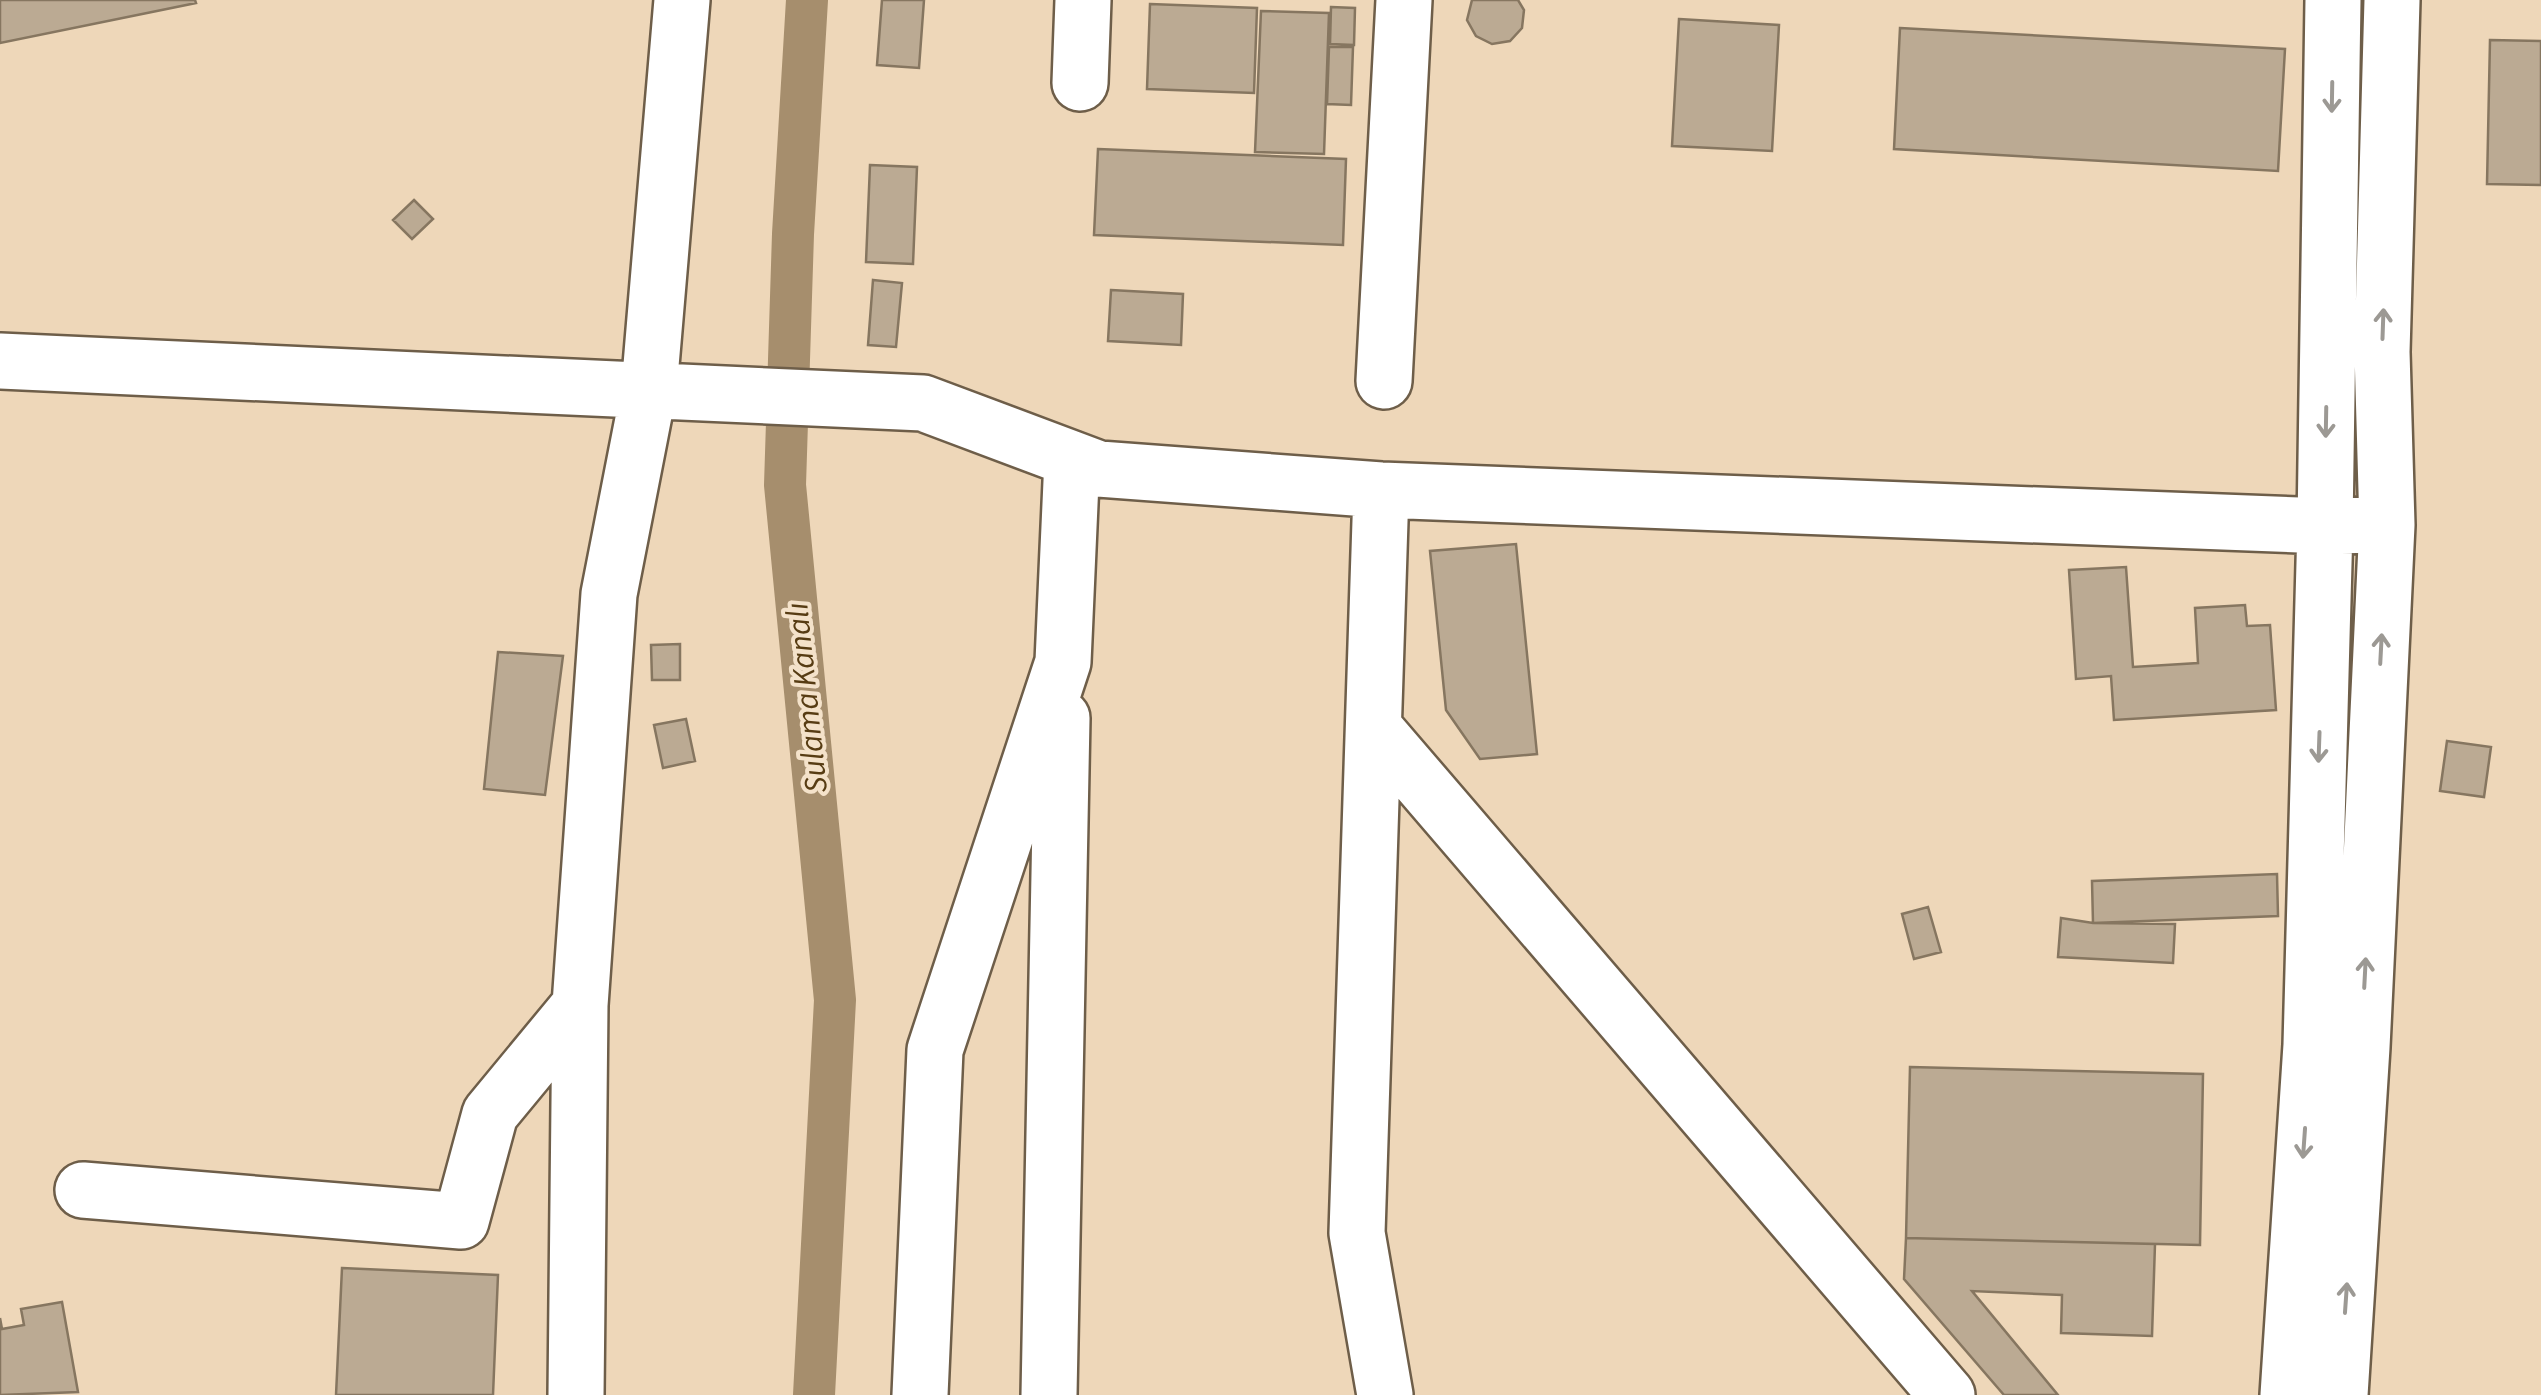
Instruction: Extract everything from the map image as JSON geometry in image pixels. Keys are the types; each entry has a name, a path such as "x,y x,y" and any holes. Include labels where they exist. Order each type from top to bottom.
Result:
{"street":[{"path":"576,1395 580,1005 609,594 649,389 682,0"},
{"path":"1080,82 1082,0"},
{"path":"1384,381 1404,0"},
{"path":"2288,1395 2311,1046 2325,526 2333,0"},
{"path":"2340,1395 2362,1048 2387,524 2382,352 2392,0"},
{"path":"0,361 924,403 1099,469 1381,490 2325,526 2387,524"},
{"path":"1049,1395 1063,662 1072,459"},
{"path":"1381,490 1357,1234 1386,1395"},
{"path":"920,1395 935,1050 1063,662"},
{"path":"1374,728 1947,1395"},
{"path":"83,1190 461,1221 490,1114 580,1005"}],"shaded area":[{"path":"0,0 2541,0 2541,1395 0,1395"}],"building":[{"path":"0,0 195,0 196,3 0,43"},
{"path":"882,0 924,0 919,68 877,65"},
{"path":"1472,0 1518,0 1524,10 1522,28 1510,41 1492,44 1476,36 1467,20"},
{"path":"1150,4 1257,8 1254,93 1147,89"},
{"path":"1331,7 1355,8 1354,45 1330,44"},
{"path":"1261,11 1329,13 1324,154 1255,152"},
{"path":"1679,19 1779,25 1772,151 1672,146"},
{"path":"1900,28 2285,49 2278,171 1894,149"},
{"path":"2490,40 2541,41 2541,185 2487,184"},
{"path":"1329,47 1353,47 1351,105 1327,104"},
{"path":"1098,149 1346,159 1343,245 1094,235"},
{"path":"870,165 917,167 913,264 866,262"},
{"path":"414,200 433,219 412,239 393,220"},
{"path":"873,280 902,283 896,347 868,345"},
{"path":"1111,290 1183,294 1181,345 1108,341"},
{"path":"1516,544 1537,754 1480,759 1446,710 1430,551"},
{"path":"2126,567 2133,667 2198,663 2195,608 2245,605 2247,626 2270,625 2276,710 2114,720 2111,676 2076,679 2069,570"},
{"path":"680,644 680,680 652,680 651,645"},
{"path":"498,652 563,656 545,795 484,789"},
{"path":"686,719 695,761 663,768 654,725"},
{"path":"2447,741 2491,747 2484,797 2440,791"},
{"path":"2277,874 2278,916 2093,923 2092,881"},
{"path":"1928,907 1941,952 1914,959 1902,914"},
{"path":"2061,918 2093,923 2175,924 2173,963 2058,957"},
{"path":"1910,1067 2203,1074 2200,1245 1906,1238"},
{"path":"1906,1238 2155,1244 2152,1336 2061,1333 2062,1295 1972,1291 2058,1395 2004,1395 1904,1279"},
{"path":"342,1268 498,1275 493,1395 336,1395"},
{"path":"62,1302 78,1392 0,1395 0,1318 2,1329 24,1325 21,1309"}],"waterway":[{"name":"Sulama Kanalı","path":"807,0 793,234 785,485 835,1000 814,1395"}]}
